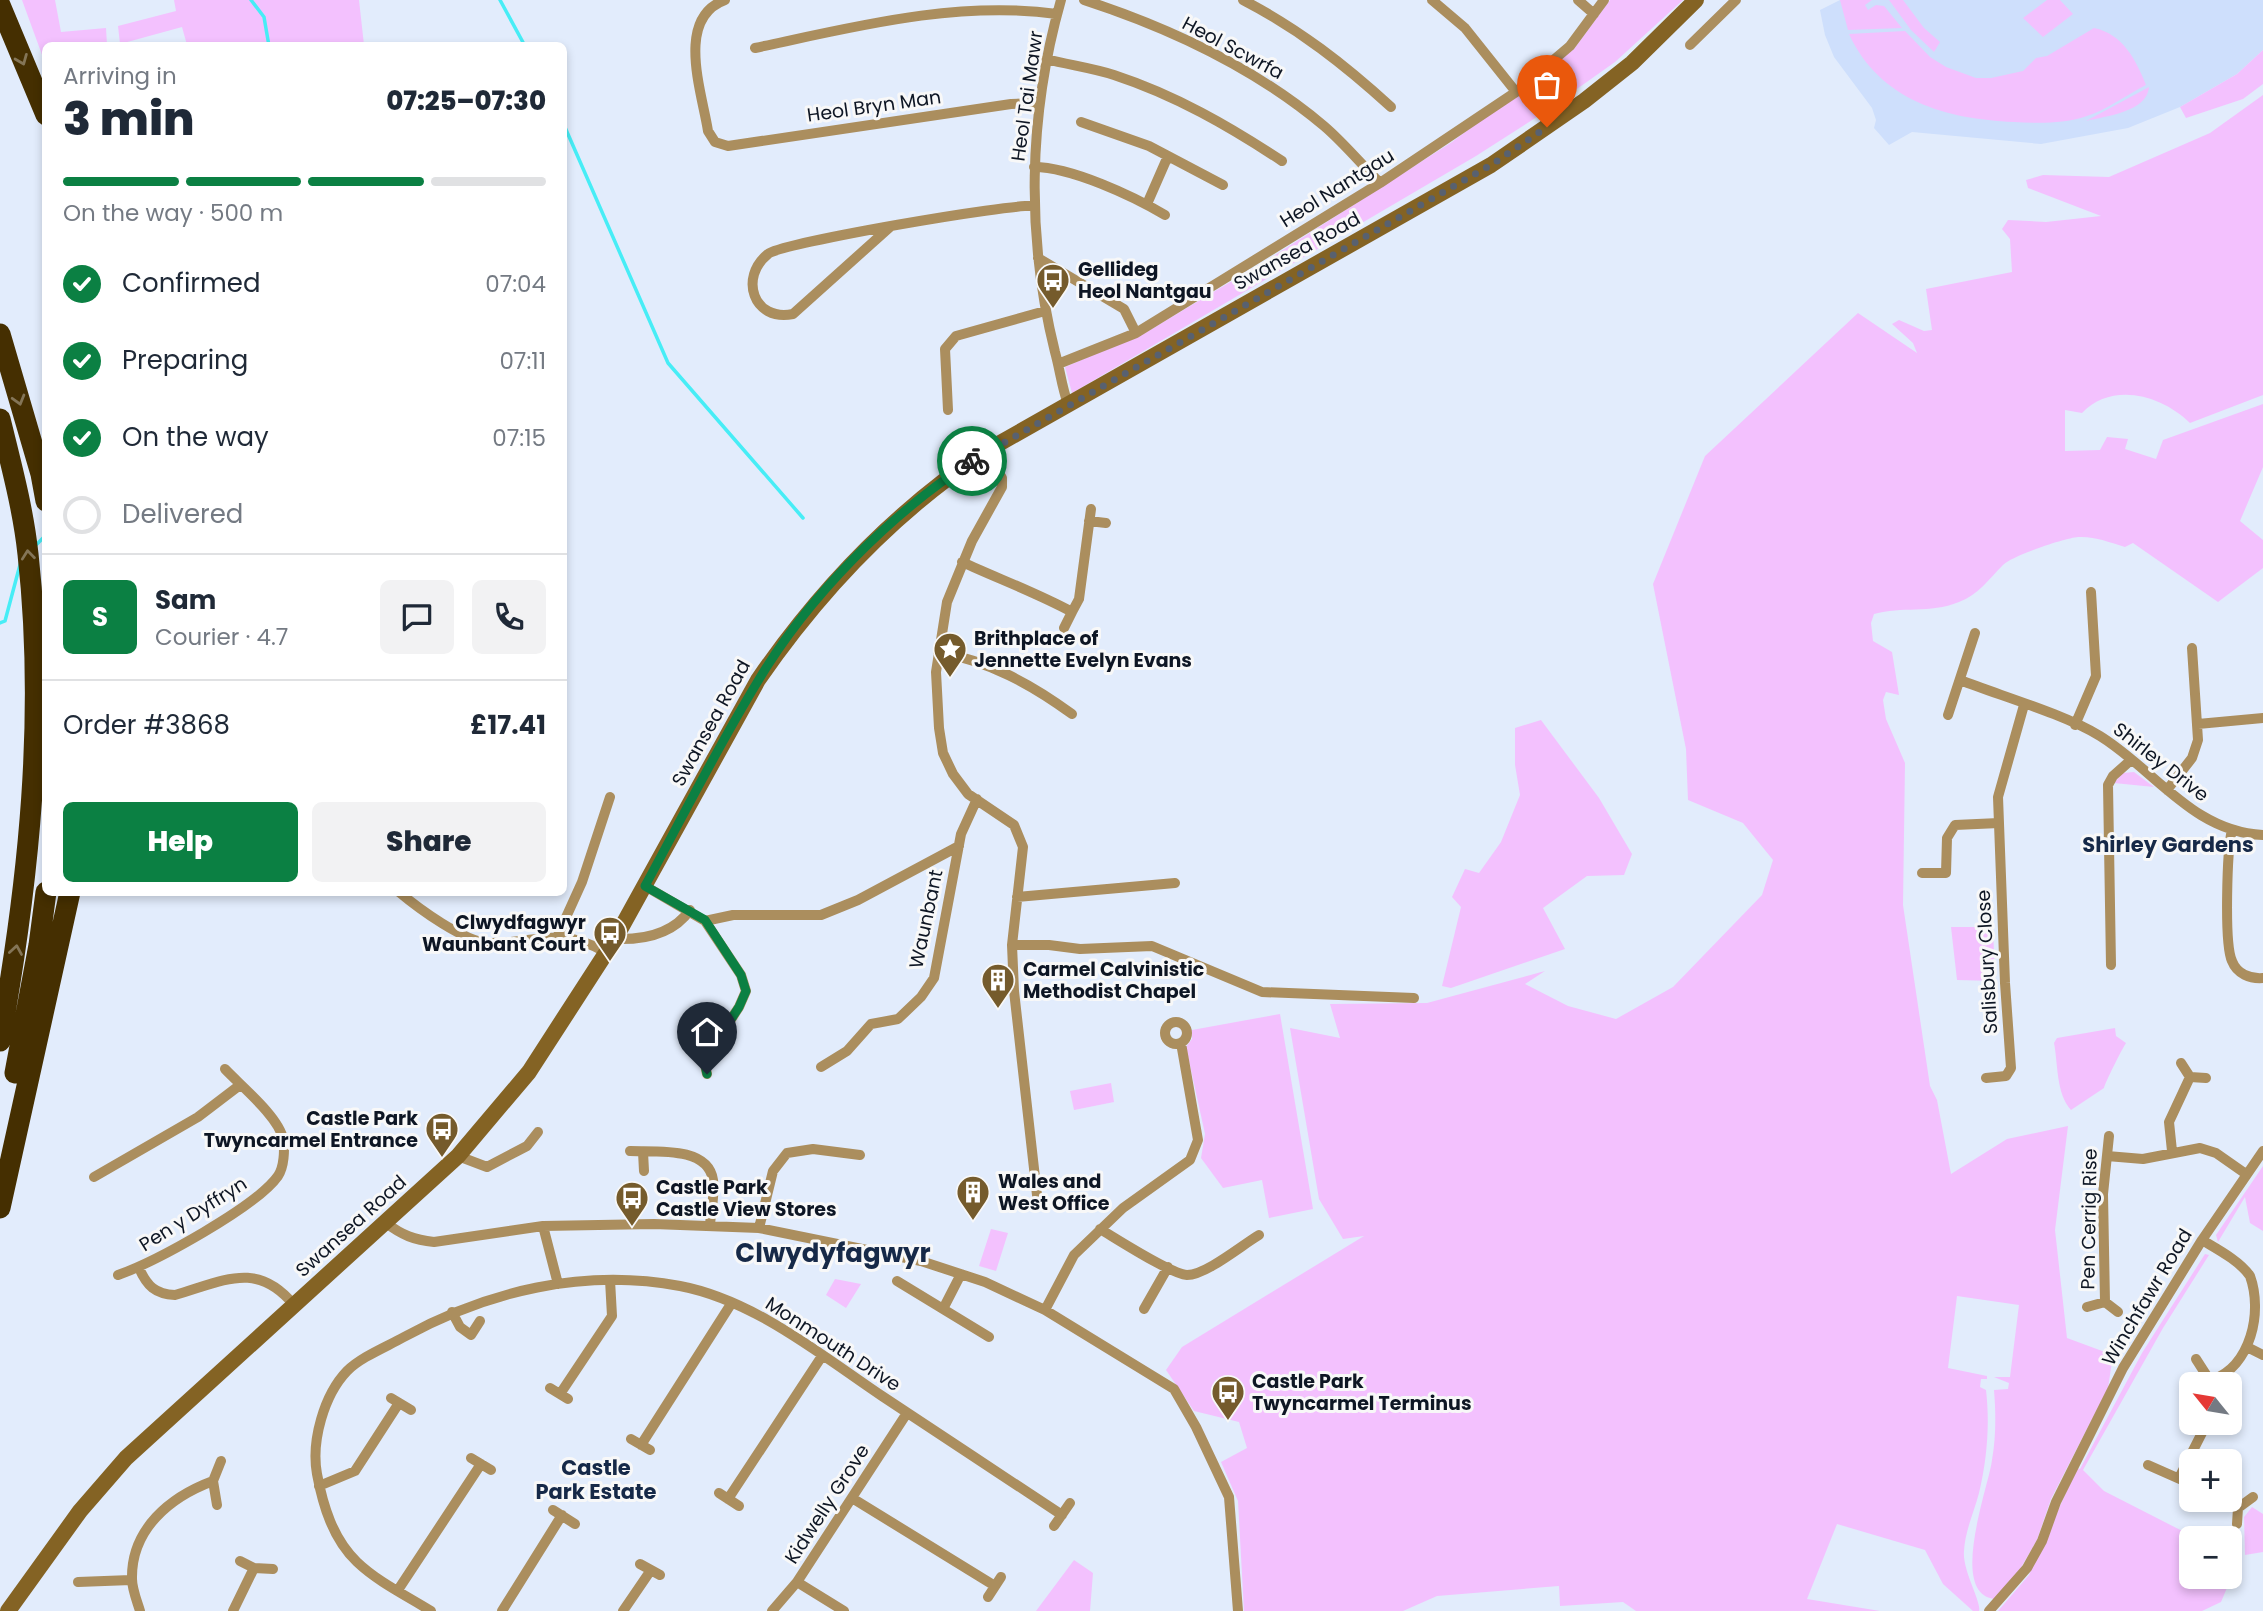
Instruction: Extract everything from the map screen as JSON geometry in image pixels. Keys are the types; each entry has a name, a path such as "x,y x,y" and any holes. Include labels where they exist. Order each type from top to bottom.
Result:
{"highway":[{"path":"0,5 42,105"},
{"path":"0,334 42,479"},
{"path":"0,419 18,494 28,553 36,694 33,789 24,895 0,1041"},
{"path":"0,1154 39,945 45,896"},
{"path":"0,1208 69,896"}],"street":[{"name":"Heol Tai Mawr","path":"1061,0 1046,59 1034,167 1038,258 1045,311 1068,404"},
{"name":"Heol Scwrfa","path":"1084,0 1203,47 1270,84 1325,127 1380,183"},
{"path":"1245,0 1314,42 1391,107"},
{"path":"1432,0 1465,27 1516,92"},
{"path":"1578,0 1594,14"},
{"name":"Heol Nantgau","path":"1058,364 1136,333 1380,183 1516,92 1570,46 1604,0"},
{"name":"Swansea Road","path":"8,1611 102,1483 458,1156 529,1072 645,886 758,680 783,643 852,563 895,520 937,484 986,452 1491,165 1622,71 1696,0"},
{"name":"Heol Bryn Man","path":"720,2 704,14 695,43 708,131 715,142 728,146 1011,104 1039,103"},
{"path":"1690,45 1729,2"},
{"path":"755,48 926,12 1035,9 1057,14"},
{"path":"1046,59 1113,75 1176,100 1231,127 1282,161"},
{"path":"1081,122 1168,156 1223,185"},
{"path":"1147,204 1168,156"},
{"path":"1034,167 1048,168 1147,204 1165,215"},
{"path":"890,227 793,314 772,316 760,307 753,289 753,277 767,254 777,248 890,227 1009,207 1035,205"},
{"path":"1038,258 1124,309 1136,333"},
{"path":"948,410 945,349 956,336 1045,311"},
{"path":"986,452 1002,478 1002,486 962,562 947,602 938,652 939,728 943,753 963,788 1014,825 1023,847 1012,946 1014,991 1038,1204"},
{"path":"1064,628 1079,599 1090,515 1106,523"},
{"path":"962,562 1001,582 1043,596 1072,612"},
{"path":"2075,725 2096,676 2091,592"},
{"path":"1948,715 1975,633"},
{"path":"2167,790 2192,758 2198,740 2192,648"},
{"path":"938,652 977,660 998,668 1072,714"},
{"name":"Shirley Drive","path":"1959,680 2099,735 2205,820 2232,830 2263,835"},
{"name":"Salisbury Close","path":"1986,1078 2006,1076 2011,1069 1999,823 2000,784 2024,705"},
{"path":"2198,724 2263,718"},
{"path":"2110,965 2108,785 2131,760"},
{"path":"558,935 582,882 610,797"},
{"name":"Waunbant","path":"821,1066 848,1051 871,1024 898,1019 921,997 934,978 959,846 968,812 977,799"},
{"path":"1922,873 1946,873 1947,838 1955,825 1999,823"},
{"path":"2232,830 2228,852 2230,954 2238,970 2245,976 2263,978"},
{"name":"Waunbant","path":"705,920 733,915 821,915 858,900 959,846"},
{"path":"1017,897 1175,883"},
{"path":"645,886 705,920 741,975 746,991 717,1041 701,1046"},
{"path":"404,896 430,917 486,943 558,935 610,945 636,940 680,925 690,911"},
{"path":"1012,946 1049,945 1080,949 1152,946 1262,992 1414,998"},
{"path":"698,1032 707,1074"},
{"path":"1045,1310 1074,1255 1123,1208 1190,1160 1198,1140 1181,1043"},
{"path":"2181,1063 2190,1077"},
{"name":"Pen y Dyffryn","path":"118,1275 139,1268 174,1250 242,1206 278,1176 283,1152 279,1128 225,1069"},
{"path":"2190,1077 2206,1078"},
{"path":"2172,1151 2169,1122 2190,1077"},
{"path":"94,1177 198,1117 240,1085"},
{"path":"458,1156 487,1167 527,1146 538,1132"},
{"name":"Pen Cerrig Rise","path":"2105,1302 2103,1216 2109,1136"},
{"path":"759,1228 769,1181 776,1164 787,1153 813,1149 860,1155"},
{"path":"2108,1156 2143,1159 2172,1151 2208,1149 2246,1174"},
{"path":"630,1151 676,1153 701,1161 713,1181 710,1225"},
{"name":"Winchfawr Road","path":"1989,1611 2027,1568 2072,1468 2123,1368 2202,1240 2263,1151"},
{"path":"643,1152 644,1171"},
{"path":"387,1223 399,1233 416,1240 434,1242 543,1226 710,1225 759,1228 848,1244 961,1274 1045,1310 1174,1389 1211,1457 1231,1507 1238,1611"},
{"path":"543,1226 558,1284"},
{"path":"1100,1229 1187,1275 1206,1269 1259,1234"},
{"path":"2202,1240 2245,1269 2255,1285 2261,1311 2249,1348 2228,1372"},
{"path":"1144,1309 1168,1267"},
{"name":"Pen y Dyffryn","path":"139,1268 153,1290 163,1294 175,1295 246,1276 263,1278 280,1288 294,1305"},
{"path":"943,1309 961,1274"},
{"path":"559,1393 612,1316 610,1280"},
{"name":"Monmouth Drive","path":"431,1611 359,1564 329,1522 315,1464 320,1426 333,1388 349,1369 453,1312 498,1294 558,1284 610,1280 682,1286 760,1316 1062,1515"},
{"path":"897,1280 989,1337"},
{"name":"Pen Cerrig Rise","path":"2087,1307 2105,1302"},
{"name":"Pen Cerrig Rise","path":"2105,1302 2119,1312"},
{"path":"640,1444 731,1304"},
{"path":"453,1312 460,1327 471,1335 480,1321"},
{"path":"2249,1348 2263,1355"},
{"path":"739,1506 724,1496 822,1356"},
{"path":"2196,1359 2205,1372"},
{"path":"319,1486 355,1471 395,1401 411,1410"},
{"name":"Kidwelly Grove","path":"772,1611 797,1582 907,1413"},
{"path":"216,1505 213,1481 221,1461"},
{"path":"398,1590 481,1464"},
{"path":"2148,1465 2179,1478"},
{"path":"140,1611 131,1580 138,1548 156,1514 188,1490 213,1481"},
{"path":"2242,1504 2253,1497"},
{"path":"852,1498 998,1581 988,1597"},
{"path":"1054,1525 1070,1503"},
{"path":"2237,1524 2238,1512"},
{"path":"502,1611 557,1513 575,1524"},
{"path":"240,1561 254,1568 274,1569"},
{"path":"623,1611 655,1573 640,1564"},
{"path":"233,1611 254,1568"},
{"path":"78,1582 131,1580"},
{"path":"797,1582 844,1611"}],"shaded area":[{"path":"22,0 55,0 61,32 106,28 107,42 42,42 42,55"},
{"path":"174,0 359,0 364,42 186,42 182,27 120,42 118,26 176,11"},
{"path":"1610,0 1683,0 1615,62 1543,113 1476,156 1072,393 1065,367 1145,333 1272,257 1452,142 1574,49"},
{"path":"1840,0 2263,0 2263,50 2237,74 2180,107 2128,128 2041,144 1912,132 1889,145 1874,128 1876,120 1872,108 1834,57 1825,35 1820,10"},
{"path":"1840,0 1872,0 1865,5 1868,10 1876,5 1884,6 1902,28 1848,30"},
{"path":"1889,0 1903,0 1924,28 1940,42 1934,52 1911,30"},
{"path":"2047,0 2060,0 2073,14 2043,37 2023,18"},
{"path":"2094,28 2121,42 2138,66 2146,85 2092,114 2067,121 2049,122 1989,120 1940,111 1918,102 1878,76 1862,57 1849,34 1905,31 1930,57 1946,67 1976,78 1991,78 2023,71 2036,58 2047,56"},
{"path":"2263,50 2263,84 2243,99 2186,118 2180,107 2237,74"},
{"path":"2149,87 2141,102 2124,112 2086,121"},
{"path":"2263,95 2263,395 2190,423 2166,405 2151,399 2122,395 2108,397 2094,403 2082,413 2065,410 2065,451 2100,450 2107,437 2128,439 2125,449 2156,459 2163,440 2263,404 2263,467 2240,521 2263,540 2263,568 2218,602 2133,543 2125,547 2096,538 2078,537 2039,548 2008,561 1978,591 1959,602 1937,608 1874,614 1871,623 1873,641 1892,652 1899,695 1886,692 1883,700 1886,719 1905,763 1903,905 1930,1086 1937,1100 1951,1174 2007,1139 2068,1126 2055,1230 2067,1338 2113,1355 2108,1388 2051,1499 2037,1540 2016,1576 1994,1599 1981,1592 1974,1578 1972,1559 1993,1451 1994,1390 2008,1389 2009,1383 1994,1377 2010,1377 2019,1305 1957,1296 1948,1368 1987,1376 1987,1379 1981,1379 1980,1387 1986,1390 1986,1455 1964,1551 1979,1611 1973,1611 1943,1584 1925,1550 1837,1524 1807,1599 1880,1611 1636,1611 1623,1602 1560,1606 1559,1586 1437,1596 1403,1611 1244,1611 1238,1501 1221,1462 1247,1448 1239,1422 1194,1411 1166,1370 1182,1347 1364,1236 1343,1239 1319,1199 1290,1028 1340,1038 1330,1004 1427,1003 1545,971 1525,984 1568,1006 1616,1019 1673,987 1762,895 1773,860 1743,823 1688,800 1686,749 1653,584 1705,456 1858,313 1917,353 1913,343 1892,324 1899,320 1924,331 1932,330 1926,289 2012,272 2010,239 2002,229 2008,220 2046,222 2101,216 2028,188 2026,180 2043,175 2109,177 2210,133"},
{"path":"1541,720 1599,798 1632,854 1624,875 1587,876 1543,908 1565,949 1451,988 1442,986 1461,907 1452,897 1465,869 1479,873 1501,842 1520,795 1515,765 1515,728"},
{"path":"2134,772 2154,787 2114,783 2123,773"},
{"path":"1951,927 1993,927 1995,981 1957,980"},
{"path":"1280,1014 1313,1209 1269,1218 1262,1180 1223,1188 1201,1158 1205,1134 1186,1047 1192,1039 1192,1030"},
{"path":"2115,1028 2116,1036 2126,1043 2104,1088 2071,1110 2060,1087 2054,1043 2057,1038"},
{"path":"1111,1083 1114,1102 1074,1110 1070,1091"},
{"path":"2263,1166 2263,1231 2250,1223 2245,1197 2218,1242 2216,1235"},
{"path":"991,1229 1008,1233 996,1271 979,1266"},
{"path":"2205,1254 2209,1255 2163,1328 2083,1470 2104,1491 2179,1529 2179,1589 2227,1589 2221,1602 2202,1611 1998,1611 2029,1575 2077,1468 2080,1469 2142,1353"},
{"path":"835,1279 861,1284 846,1308 826,1295"},
{"path":"2252,1507 2263,1514 2263,1552 2245,1555 2244,1517"},
{"path":"1074,1560 1093,1573 1090,1611 1036,1611"}],"waterway":[{"path":"251,0 264,17 268,42"},
{"path":"500,0 523,42"},
{"path":"567,132 668,363 803,518"},
{"path":"36,545 42,539"},
{"path":"0,623 5,621 21,561"}],"way so far":[{"path":"972,461 1491,165 1547,127"}],"place":[{"name":"Gellideg Heol Nantgau","path":"1053,310"},
{"name":"Brithplace of Jennette Evelyn Evans","path":"950,679"},
{"name":"Clwydfagwyr Waunbant Court","path":"610,963"},
{"name":"Carmel Calvinistic Methodist Chapel","path":"998,1010"},
{"name":"Castle Park Twyncarmel Entrance","path":"442,1159"},
{"name":"Wales and West Office","path":"973,1222"},
{"name":"Castle Park Castle View Stores","path":"632,1228"},
{"name":"Castle Park Twyncarmel Terminus","path":"1228,1422"}],"district":[{"name":"Shirley Gardens","path":"2168,844"},
{"name":"Clwydyfagwyr","path":"833,1253"},
{"name":"Castle Park Estate","path":"596,1479"}],"route":[{"path":"707,1074 701,1046 717,1041 739,1007 746,991 741,975 705,920 645,886 758,680 783,643 868,545 937,484 972,461"}]}
